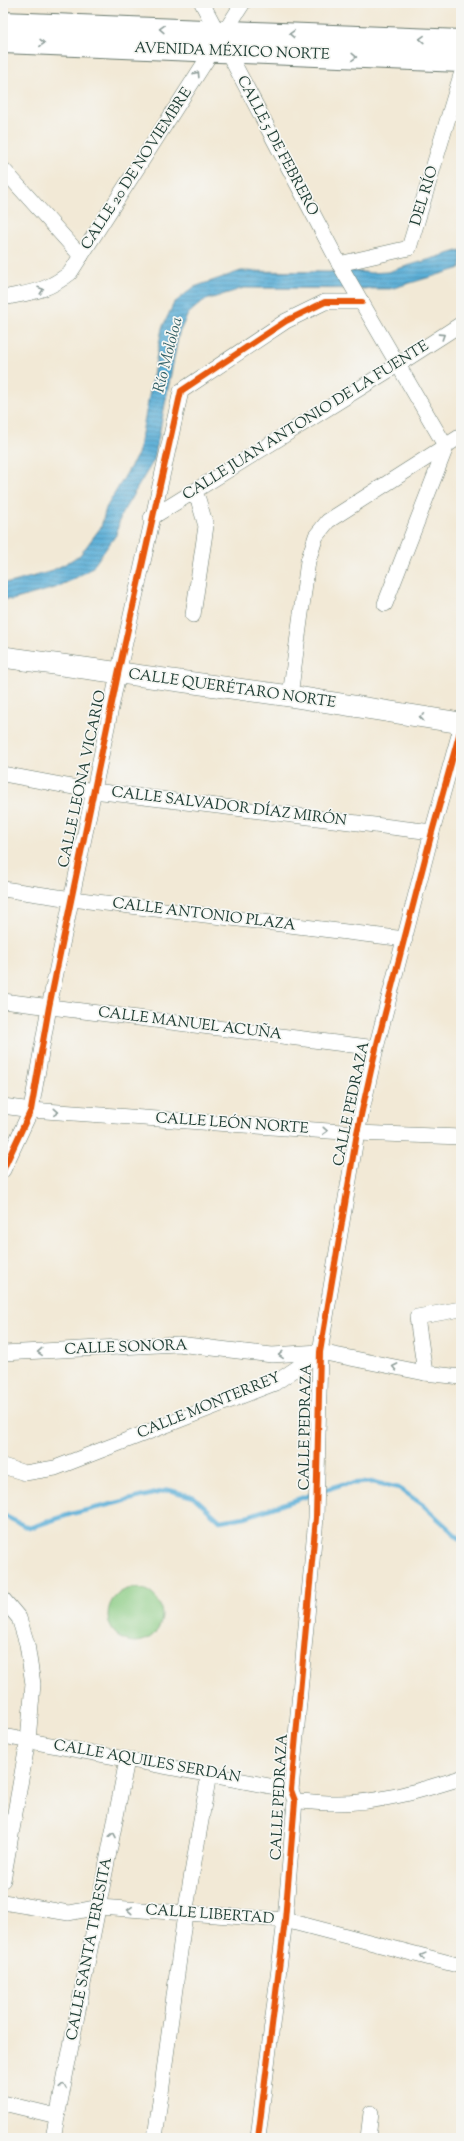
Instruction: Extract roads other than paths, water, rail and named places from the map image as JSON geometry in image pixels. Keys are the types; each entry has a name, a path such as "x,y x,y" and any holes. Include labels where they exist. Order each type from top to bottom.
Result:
{"main road":[{"name":"AVENIDA MÉXICO NORTE","path":"3,23 461,61"},
{"name":"AVENIDA MÉXICO NORTE","path":"3,42 220,40 461,41"}],"street":[{"name":"CALLE 5 DE FEBRERO","path":"202,3 220,40 340,265 446,447"},
{"name":"CALLE 20 DE NOVIEMBRE","path":"3,298 41,291 58,283 70,273 243,3"},
{"name":"DEL RÍO","path":"340,265 409,248 461,75"},
{"path":"3,169 81,256"},
{"name":"CALLE LEONA VICARIO","path":"3,1170 30,1110 49,1007 118,674 151,518 181,391 286,321 325,302 361,300"},
{"name":"CALLE JUAN ANTONIO DE LA FUENTE","path":"151,518 461,324"},
{"path":"290,696 308,561 316,536 328,521 461,436"},
{"path":"385,604 446,447"},
{"path":"189,494 198,499 206,526 193,615"},
{"name":"CALLE QUERÉTARO NORTE","path":"3,657 118,674 290,696 461,723"},
{"name":"CALLE PEDRAZA","path":"258,2138 285,1920 293,1796 316,1518 320,1352 357,1133 376,1048 432,832 461,728"},
{"name":"CALLE SALVADOR DÍAZ MIRÓN","path":"3,774 94,791 432,832"},
{"name":"CALLE ANTONIO PLAZA","path":"3,889 72,899 405,939"},
{"name":"CALLE MANUEL ACUÑA","path":"3,1001 376,1048"},
{"name":"CALLE LEÓN NORTE","path":"3,1106 30,1110 357,1133 461,1137"},
{"path":"425,1373 417,1317 461,1309"},
{"name":"CALLE SONORA","path":"3,1353 178,1344 272,1355 320,1352"},
{"path":"320,1352 425,1373 461,1377"},
{"name":"CALLE MONTERREY","path":"3,1466 25,1472 55,1468 274,1382 320,1352"},
{"path":"3,1599 19,1618 27,1644 33,1684 28,1740 3,1880"},
{"name":"CALLE AQUILES SERDÁN","path":"3,1736 209,1774 293,1796 331,1803 383,1798 416,1792 461,1778"},
{"name":"CALLE SANTA TERESITA","path":"53,2138 127,1760"},
{"path":"155,2138 185,1914 209,1774"},
{"name":"CALLE LIBERTAD","path":"3,1902 69,1913 99,1907 285,1920 461,1966"},
{"path":"3,2104 57,2116"},
{"path":"368,2138 371,2113"}],"water":[{"name":"Río Mololoa","path":"461,250 461,268 390,289 244,288 203,301 188,314 179,333 154,460 121,515 116,535 92,568 74,579 55,588 12,600 3,599 3,582 10,583 49,572 65,564 80,555 101,527 106,508 138,454 162,328 174,303 194,287 241,271 329,272 349,270 371,273 387,272"}],"waterway":[{"path":"3,1515 29,1528 71,1514 169,1490 194,1497 220,1521 245,1517 343,1484 373,1482 399,1488 423,1505 461,1540"}]}
